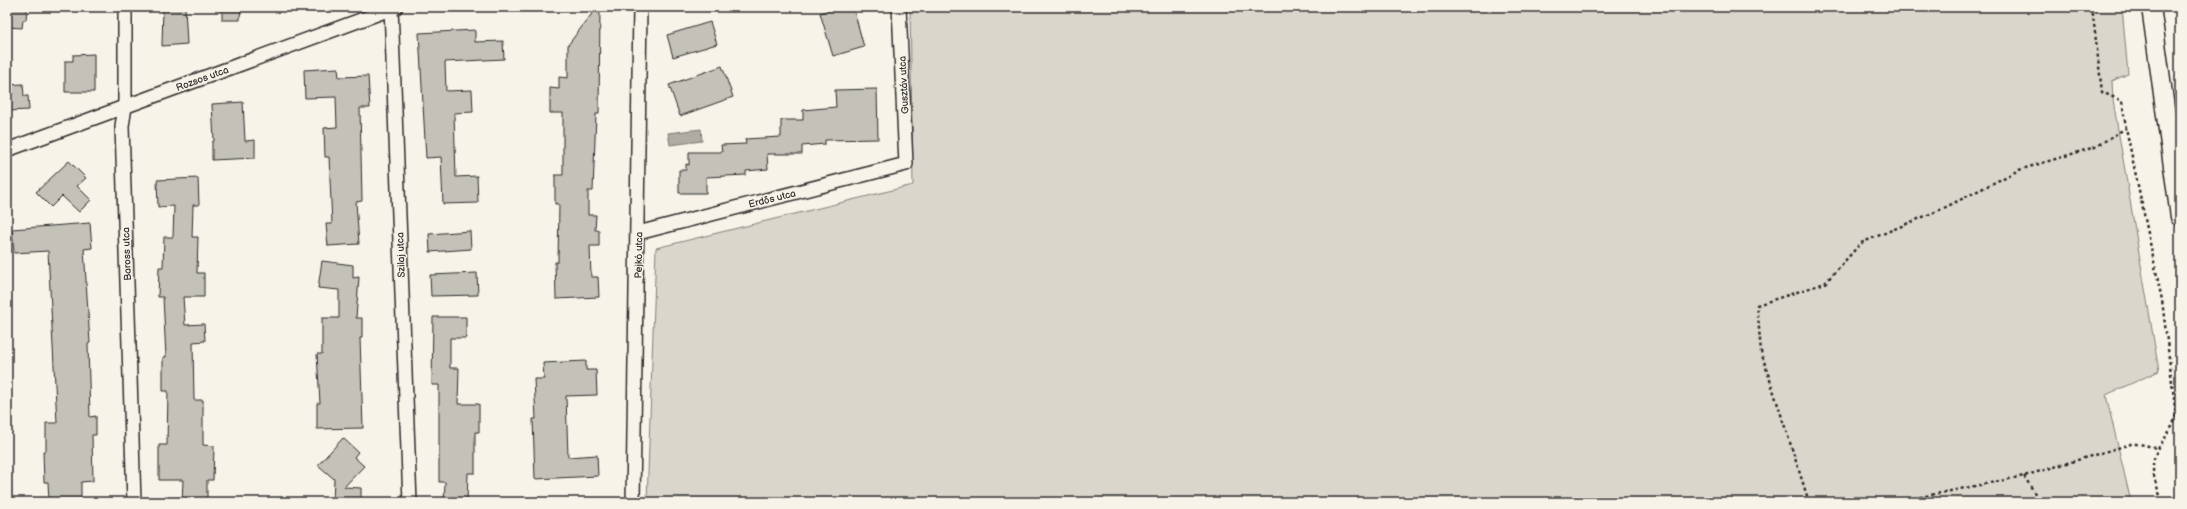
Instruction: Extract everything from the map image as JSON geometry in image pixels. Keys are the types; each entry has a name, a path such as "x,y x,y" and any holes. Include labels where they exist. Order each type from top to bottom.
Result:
{"main road":[{"path":"2151,7 2180,217"}],"street":[{"name":"Baross utca","path":"124,7 125,106 122,126 134,502"},
{"name":"Pejkó utca","path":"634,502 640,7"},
{"name":"Gusztáv utca","path":"899,7 906,164"},
{"name":"Rozsos utca","path":"7,150 392,8"},
{"name":"Szilaj utca","path":"392,8 410,502"},
{"name":"Erdős utca","path":"638,233 906,164"}],"path":[{"path":"2092,7 2102,92 2122,101 2126,128 2162,300 2176,415 2174,426 2157,448 2152,466 2162,502"},
{"path":"1809,502 1761,352 1757,305 1825,283 1861,243 1942,209 2019,170 2095,147 2126,128"},
{"path":"1896,502 2024,476 2131,444 2140,444 2157,448"},
{"path":"2024,476 2036,495 2037,502"}],"shaded area":[{"path":"910,7 2122,7 2128,74 2112,81 2113,100 2159,371 2106,395 2131,502 647,502 656,248 913,185"},
{"path":"701,129 702,141 670,145 668,133"}],"building":[{"path":"7,7 27,7 26,20 23,20 22,28 7,27"},
{"path":"163,7 185,7 187,44 162,46"},
{"path":"222,7 241,7 240,20 222,20"},
{"path":"597,7 600,7 599,114 596,114 593,191 588,191 588,215 596,215 595,230 599,230 599,246 590,246 591,277 598,277 599,297 556,299 555,262 558,262 559,204 555,204 555,175 563,175 563,113 550,113 550,88 559,89 559,77 568,78 568,45"},
{"path":"839,7 853,7 864,47 833,56 820,13"},
{"path":"710,22 717,44 673,57 667,35"},
{"path":"475,30 475,42 503,41 504,59 445,62 446,91 472,90 473,112 454,113 456,177 477,176 478,203 443,204 441,157 426,158 419,33"},
{"path":"94,54 94,92 65,92 65,61 73,61 73,55"},
{"path":"722,66 733,97 680,116 669,85"},
{"path":"338,68 339,77 368,76 370,108 360,108 362,201 356,202 359,244 328,246 326,224 332,224 329,157 325,157 324,128 337,127 336,97 305,98 304,70"},
{"path":"23,84 24,96 28,96 29,110 7,111 7,85"},
{"path":"877,89 878,139 825,140 825,144 802,146 802,154 767,154 768,169 746,171 746,175 706,177 706,193 679,193 679,170 686,170 686,164 689,165 689,152 722,152 721,145 746,144 745,139 781,137 781,120 803,120 803,110 836,107 835,90"},
{"path":"243,102 245,141 255,140 255,158 212,160 212,142 214,141 212,104"},
{"path":"69,161 86,178 77,186 91,200 79,212 62,196 51,207 36,192"},
{"path":"198,178 199,205 193,205 192,237 198,237 197,273 204,273 204,297 183,297 185,325 204,324 205,341 193,342 194,400 203,400 203,445 214,446 213,480 207,480 207,502 182,502 183,480 159,480 159,445 167,445 168,391 163,391 163,357 166,357 163,297 158,297 159,267 163,267 164,237 173,237 174,206 158,207 157,180"},
{"path":"90,223 92,248 84,249 90,343 88,344 90,417 96,416 96,435 92,435 93,481 81,482 81,502 49,502 48,482 44,482 43,451 46,451 46,423 57,423 48,251 14,253 12,229"},
{"path":"470,231 471,249 430,252 429,234"},
{"path":"322,261 353,265 353,278 359,277 356,318 362,318 362,338 360,338 363,428 317,429 317,403 320,403 317,354 322,354 322,318 339,318 339,290 318,288"},
{"path":"477,273 478,295 431,296 430,275"},
{"path":"433,317 466,317 466,338 450,338 450,368 459,368 458,404 479,404 479,432 475,432 475,473 468,473 467,502 444,502 445,482 439,482 439,385 432,385"},
{"path":"586,361 586,370 596,370 597,395 566,396 568,457 597,455 598,476 535,479 533,419 536,419 534,379 544,379 543,363"},
{"path":"343,438 358,452 354,457 364,466 344,487 361,488 361,502 333,502 334,479 318,465"}]}
